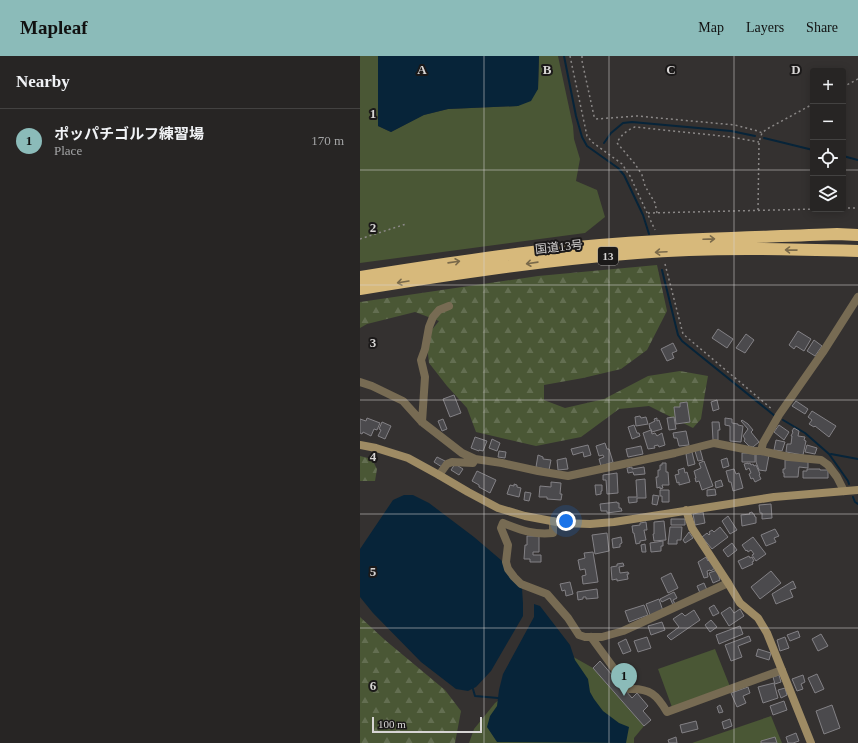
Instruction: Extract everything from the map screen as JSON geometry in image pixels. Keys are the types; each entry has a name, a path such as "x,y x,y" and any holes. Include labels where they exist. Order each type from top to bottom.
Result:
{"highway":[{"name":"国道13号","path":"360,277 440,264 557,249 640,242 858,234"},
{"name":"国道13号","path":"360,289 547,261 638,253 716,249 858,251"},
{"name":"13","path":"818,250 858,255"}],"street":[{"path":"761,451 763,443 779,415 823,352 858,297"},
{"path":"422,422 425,377 421,360 433,317 440,310 448,306"},
{"path":"360,382 403,401 422,422 462,453 476,459 568,476 714,443 789,457 822,460 837,477 844,491"},
{"path":"360,444 408,458 498,508 525,516 562,523 590,524 614,522 774,497 858,490"},
{"path":"440,475 447,464 452,462 473,463 476,459"},
{"path":"686,510 692,528 740,603 758,618 767,633 811,743"},
{"path":"553,521 553,533 544,534 532,533 503,523 501,528 508,545 506,562 508,569 521,584 547,594 568,618 579,634 585,637 602,637 623,630 728,583"},
{"path":"592,637 629,689 635,688 655,695 666,712 782,670"}],"path":[{"path":"570,56 587,136 592,142 622,164 630,176 655,230"},
{"path":"582,56 594,116 596,119 637,116 735,125 762,133"},
{"path":"846,85 858,79"},
{"path":"758,210 758,142 762,133 810,106"},
{"path":"657,213 655,203 645,186 642,175 635,164 617,144 619,139 630,129 634,127 730,136 758,142"},
{"path":"846,208 858,208"},
{"path":"648,214 810,209"},
{"path":"360,239 406,224"},
{"path":"665,264 683,334 779,415"}],"green space":[{"path":"360,56 378,56 378,126 391,132 423,115 448,109 518,106 538,89 539,56 558,56 573,126 574,139 580,159 576,181 597,190 605,217 585,233 360,263"},
{"path":"657,265 667,311 647,350 621,369 544,385 544,400 565,408 604,399 648,376 680,371 708,376 701,419 693,428 649,406 619,409 581,437 536,446 476,432 467,408 429,363 426,337 439,321 415,312 367,324 360,328 360,302 538,276"},
{"path":"360,456 372,459 377,469 375,481 360,481"},
{"path":"360,617 445,690 461,711 455,743 360,743"},
{"path":"715,649 731,689 673,710 658,669"},
{"path":"561,650 593,668 644,726 634,738 634,743 469,743 474,729 495,703"},
{"path":"771,716 782,743 692,743"}],"water":[{"path":"378,56 539,56 538,89 531,101 518,106 448,109 424,115 391,132 378,126"},
{"path":"404,495 413,495 429,503 474,537 501,560 522,588 523,616 491,671 476,687 468,691 456,689 421,662 373,613 360,597 360,549 393,500"},
{"path":"534,604 540,606 570,645 575,660 588,679 590,692 603,711 619,723 629,727 626,743 497,742 487,727 490,716 497,706 503,674 534,617"}],"building":[{"path":"718,329 733,339 727,348 712,338"},
{"path":"798,331 811,339 804,351 796,346 794,349 789,345"},
{"path":"746,334 754,340 745,353 736,348"},
{"path":"814,340 822,346 815,356 807,351"},
{"path":"673,343 677,351 672,353 674,358 667,361 661,349"},
{"path":"454,395 461,413 450,417 443,399"},
{"path":"717,400 719,409 713,411 711,402"},
{"path":"796,401 808,409 805,414 792,406"},
{"path":"687,402 690,422 676,424 674,407 680,407 680,403"},
{"path":"812,411 836,426 829,437 815,426 814,427 809,424 812,420 808,417"},
{"path":"640,416 641,418 646,417 648,424 636,426 635,417"},
{"path":"674,417 676,429 669,430 667,418"},
{"path":"367,418 380,423 377,430 374,429 371,436 363,432 362,434 360,433 360,419 366,421"},
{"path":"657,418 657,421 659,420 662,429 652,432 649,424"},
{"path":"725,418 732,419 732,423 743,426 741,442 730,441 730,426 725,425"},
{"path":"443,419 447,429 442,431 438,421"},
{"path":"742,420 753,430 751,432 759,442 753,447 749,446 744,441 745,439 743,436 748,429 741,421"},
{"path":"382,422 391,426 385,439 378,436 381,430 379,429"},
{"path":"712,422 719,422 720,430 718,430 718,440 713,440"},
{"path":"634,425 640,436 632,439 628,427"},
{"path":"779,425 789,432 784,440 774,432"},
{"path":"794,428 799,431 798,436 805,437 804,440 806,441 803,455 786,452 787,444 791,444 791,436"},
{"path":"651,430 652,434 655,433 657,436 662,433 665,445 659,447 658,445 654,446 655,448 648,449 643,433"},
{"path":"686,431 689,445 679,446 677,438 674,438 673,433"},
{"path":"475,437 487,441 483,451 471,448"},
{"path":"492,439 500,443 497,451 489,448"},
{"path":"776,440 785,442 782,451 774,450"},
{"path":"605,443 607,449 609,449 613,462 601,466 599,459 604,457 603,455 599,456 596,446"},
{"path":"588,445 591,455 584,457 583,452 573,455 571,449"},
{"path":"807,445 817,448 815,454 805,452"},
{"path":"641,446 643,454 628,457 626,449"},
{"path":"700,449 703,460 698,461 695,451"},
{"path":"499,451 506,452 505,458 498,457"},
{"path":"692,452 695,464 688,466 686,454"},
{"path":"742,453 755,453 755,462 742,462"},
{"path":"756,453 769,455 766,471 759,470 756,462"},
{"path":"538,455 543,457 543,459 551,460 549,470 536,467"},
{"path":"437,457 445,461 442,467 434,462"},
{"path":"566,458 568,469 558,470 557,460"},
{"path":"727,458 729,466 723,468 721,460"},
{"path":"785,460 808,461 808,468 799,467 798,477 784,477 783,469 785,469"},
{"path":"704,461 713,486 702,490 699,481 696,482 694,471 701,468 699,463"},
{"path":"662,463 666,463 666,472 668,472 669,485 662,485 663,488 660,489 660,487 657,488 656,477 658,477 658,470 660,470 660,465 662,465"},
{"path":"748,463 751,465 753,464 754,466 756,465 761,479 755,482 753,478 751,479 749,468 746,470 744,464"},
{"path":"455,464 463,469 459,475 451,470"},
{"path":"632,467 632,469 644,467 645,474 634,475 633,472 628,473 627,468"},
{"path":"684,468 690,482 679,485 675,475 679,474 678,470"},
{"path":"734,469 736,474 739,473 743,488 733,491 726,471"},
{"path":"807,469 828,470 828,478 803,478 803,471 807,471"},
{"path":"477,471 496,480 490,493 472,481"},
{"path":"617,473 618,493 607,494 606,480 603,480 603,475"},
{"path":"645,479 646,498 637,498 637,502 629,503 628,497 637,497 636,480"},
{"path":"721,480 723,486 716,488 715,482"},
{"path":"551,482 561,483 561,500 539,497 540,486 551,487"},
{"path":"514,484 521,488 519,497 507,494 510,485 514,486"},
{"path":"595,485 602,485 601,494 596,495"},
{"path":"715,489 716,495 707,496 707,490"},
{"path":"660,490 669,490 669,502 662,502"},
{"path":"525,492 531,493 529,501 524,500"},
{"path":"653,495 659,496 657,505 652,504"},
{"path":"619,503 619,508 621,508 622,511 607,513 607,511 601,511 600,504"},
{"path":"771,504 772,518 762,519 762,513 760,513 759,505"},
{"path":"703,512 705,523 695,525 693,514"},
{"path":"752,512 756,517 756,523 742,526 741,515 750,514 749,513"},
{"path":"728,516 737,530 730,534 722,521"},
{"path":"671,519 685,519 685,525 671,525"},
{"path":"664,521 666,540 654,541 654,522"},
{"path":"646,522 647,530 644,530 646,540 640,541 640,543 636,544 632,526 640,525 640,523"},
{"path":"670,527 682,527 681,540 677,540 677,544 668,544"},
{"path":"720,527 728,537 712,549 702,537 707,533 709,535 709,532 712,530 714,532"},
{"path":"775,529 779,536 774,538 776,542 766,546 761,535"},
{"path":"689,532 693,538 685,543 683,540"},
{"path":"607,533 609,551 595,554 592,535"},
{"path":"527,536 539,536 539,552 533,552 533,555 541,555 541,562 530,562 530,559 524,559"},
{"path":"621,537 622,543 620,544 620,547 613,548 612,539"},
{"path":"753,537 766,554 756,561 751,550 748,552 747,550 746,551 742,545"},
{"path":"663,541 661,551 651,552 650,543"},
{"path":"732,543 737,550 728,557 723,550"},
{"path":"645,544 646,552 642,552 641,545"},
{"path":"593,552 598,582 583,584 582,576 586,575 585,569 580,570 578,560 585,558 584,553"},
{"path":"749,556 750,558 752,557 754,561 752,562 753,564 742,569 738,561"},
{"path":"706,557 715,568 711,571 707,571 708,577 704,578 698,562"},
{"path":"623,563 624,566 619,567 620,573 628,572 628,579 617,581 617,579 612,580 611,567"},
{"path":"717,570 720,580 713,583 709,573"},
{"path":"771,571 781,583 760,599 751,587"},
{"path":"671,573 678,588 668,593 661,578"},
{"path":"793,581 796,588 790,590 793,597 776,604 772,594"},
{"path":"570,582 573,594 566,596 565,590 562,591 560,584"},
{"path":"704,583 707,590 700,593 697,586"},
{"path":"597,589 598,598 586,599 586,597 583,597 583,599 578,600 577,592"},
{"path":"674,592 677,598 673,600 675,604 673,605 670,598 662,602 660,599"},
{"path":"659,599 663,611 650,615 646,604"},
{"path":"644,605 648,615 629,622 625,611"},
{"path":"714,605 719,613 713,616 709,608"},
{"path":"730,607 734,613 740,609 744,616 729,626 721,613"},
{"path":"694,610 700,620 671,640 667,636 679,627 673,619 682,613 685,616"},
{"path":"711,620 717,627 710,632 705,625"},
{"path":"662,622 665,630 651,635 648,626"},
{"path":"740,626 743,634 719,644 716,635"},
{"path":"798,631 800,637 790,641 787,635"},
{"path":"821,634 828,646 818,651 812,639"},
{"path":"749,636 751,641 738,646 742,657 731,661 725,645"},
{"path":"647,637 651,648 638,652 634,641"},
{"path":"785,637 789,648 780,651 777,640"},
{"path":"626,639 631,651 623,654 618,643"},
{"path":"758,649 771,653 769,660 756,656"},
{"path":"600,661 632,698 637,693 648,706 643,711 651,720 644,726 593,668"},
{"path":"817,674 824,689 815,693 808,678"},
{"path":"779,675 781,682 775,684 773,677"},
{"path":"803,675 805,682 801,684 803,689 797,691 792,679"},
{"path":"774,683 778,698 763,703 758,687"},
{"path":"748,687 750,693 743,696 746,703 737,707 731,693"},
{"path":"785,688 787,695 781,698 778,690"},
{"path":"784,701 787,710 773,715 770,706"},
{"path":"720,705 723,712 719,713 717,707"},
{"path":"832,705 840,728 824,734 816,711"},
{"path":"730,719 732,726 724,729 722,722"},
{"path":"696,721 698,729 682,733 680,725"},
{"path":"796,733 799,741 788,743 786,737"},
{"path":"676,737 677,743 669,743 668,740"},
{"path":"775,737 777,743 761,743 761,741"}],"waterway":[{"path":"564,56 576,116 582,137 587,146 618,168 624,175 643,215 649,234"},
{"path":"604,143 611,133 623,123 632,122 731,131 755,136"},
{"path":"764,138 810,149"},
{"path":"846,157 858,160"},
{"path":"662,270 678,335 682,341 775,416"},
{"path":"783,420 805,433 829,454 849,484"},
{"path":"831,454 858,459"},
{"path":"853,497 855,502 858,504"},
{"path":"473,689 475,696 498,698"}],"place":[{"name":"ポッパチゴルフ練習場","path":"624,696"}]}
